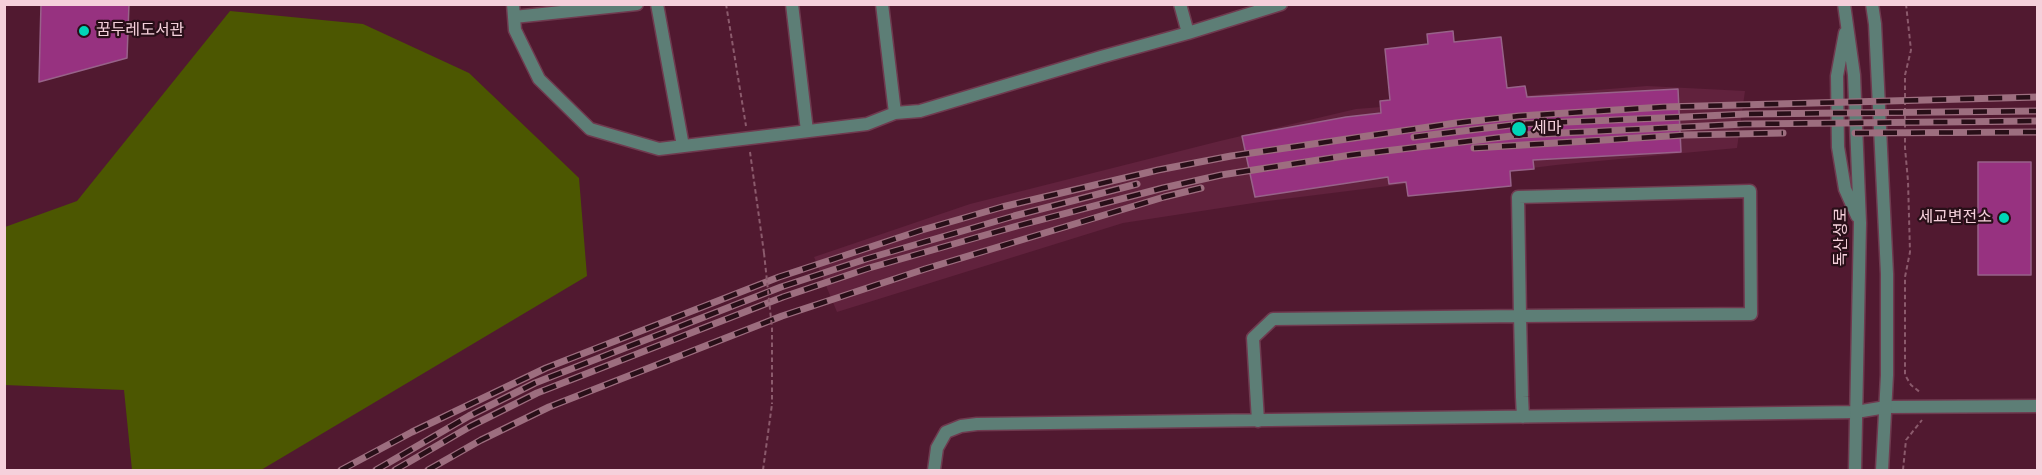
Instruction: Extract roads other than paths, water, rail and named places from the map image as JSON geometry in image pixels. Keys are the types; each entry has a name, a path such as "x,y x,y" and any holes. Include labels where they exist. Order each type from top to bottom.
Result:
{"street":[{"path":"638,4 514,11 515,30 539,79 590,129 659,149 867,123 895,113 920,111 1281,4"},
{"path":"657,4 683,146"},
{"path":"792,4 807,131"},
{"path":"882,4 895,113"},
{"path":"1180,4 1188,33"},
{"name":"독산성로","path":"1844,4 1854,75 1860,223 1855,471"},
{"path":"1872,4 1875,24 1887,274 1886,407 1882,471"},
{"path":"1847,23 1837,75 1838,147 1845,189 1860,223"},
{"path":"1258,421 1253,339 1273,319 1520,316 1751,314 1750,191 1518,197 1520,316 1523,417"},
{"path":"934,471 937,448 946,432 961,426 977,424 1856,412 1886,407 2037,406"}],"railway":[{"path":"341,470 412,432 546,368 779,277 922,230 1002,207 1158,170 1231,156 1519,116 1664,107 2038,97"},
{"path":"1414,137 1519,124 1746,114 2038,111"},
{"path":"395,470 471,426 537,393 783,297 869,268 1017,226 1221,175 1351,155 1521,135 1745,124 2038,121"},
{"path":"1855,133 2038,132"},
{"path":"1474,148 1685,135 1783,133"},
{"path":"376,470 469,416 535,383 781,287 866,259 1014,216 1137,184"},
{"path":"428,470 481,440 549,407 782,316 925,269 1201,188"}],"place":[{"name":"꿈두레도서관","path":"84,31"},
{"name":"세마","path":"1519,129"},
{"name":"세교변전소","path":"2004,218"}]}
